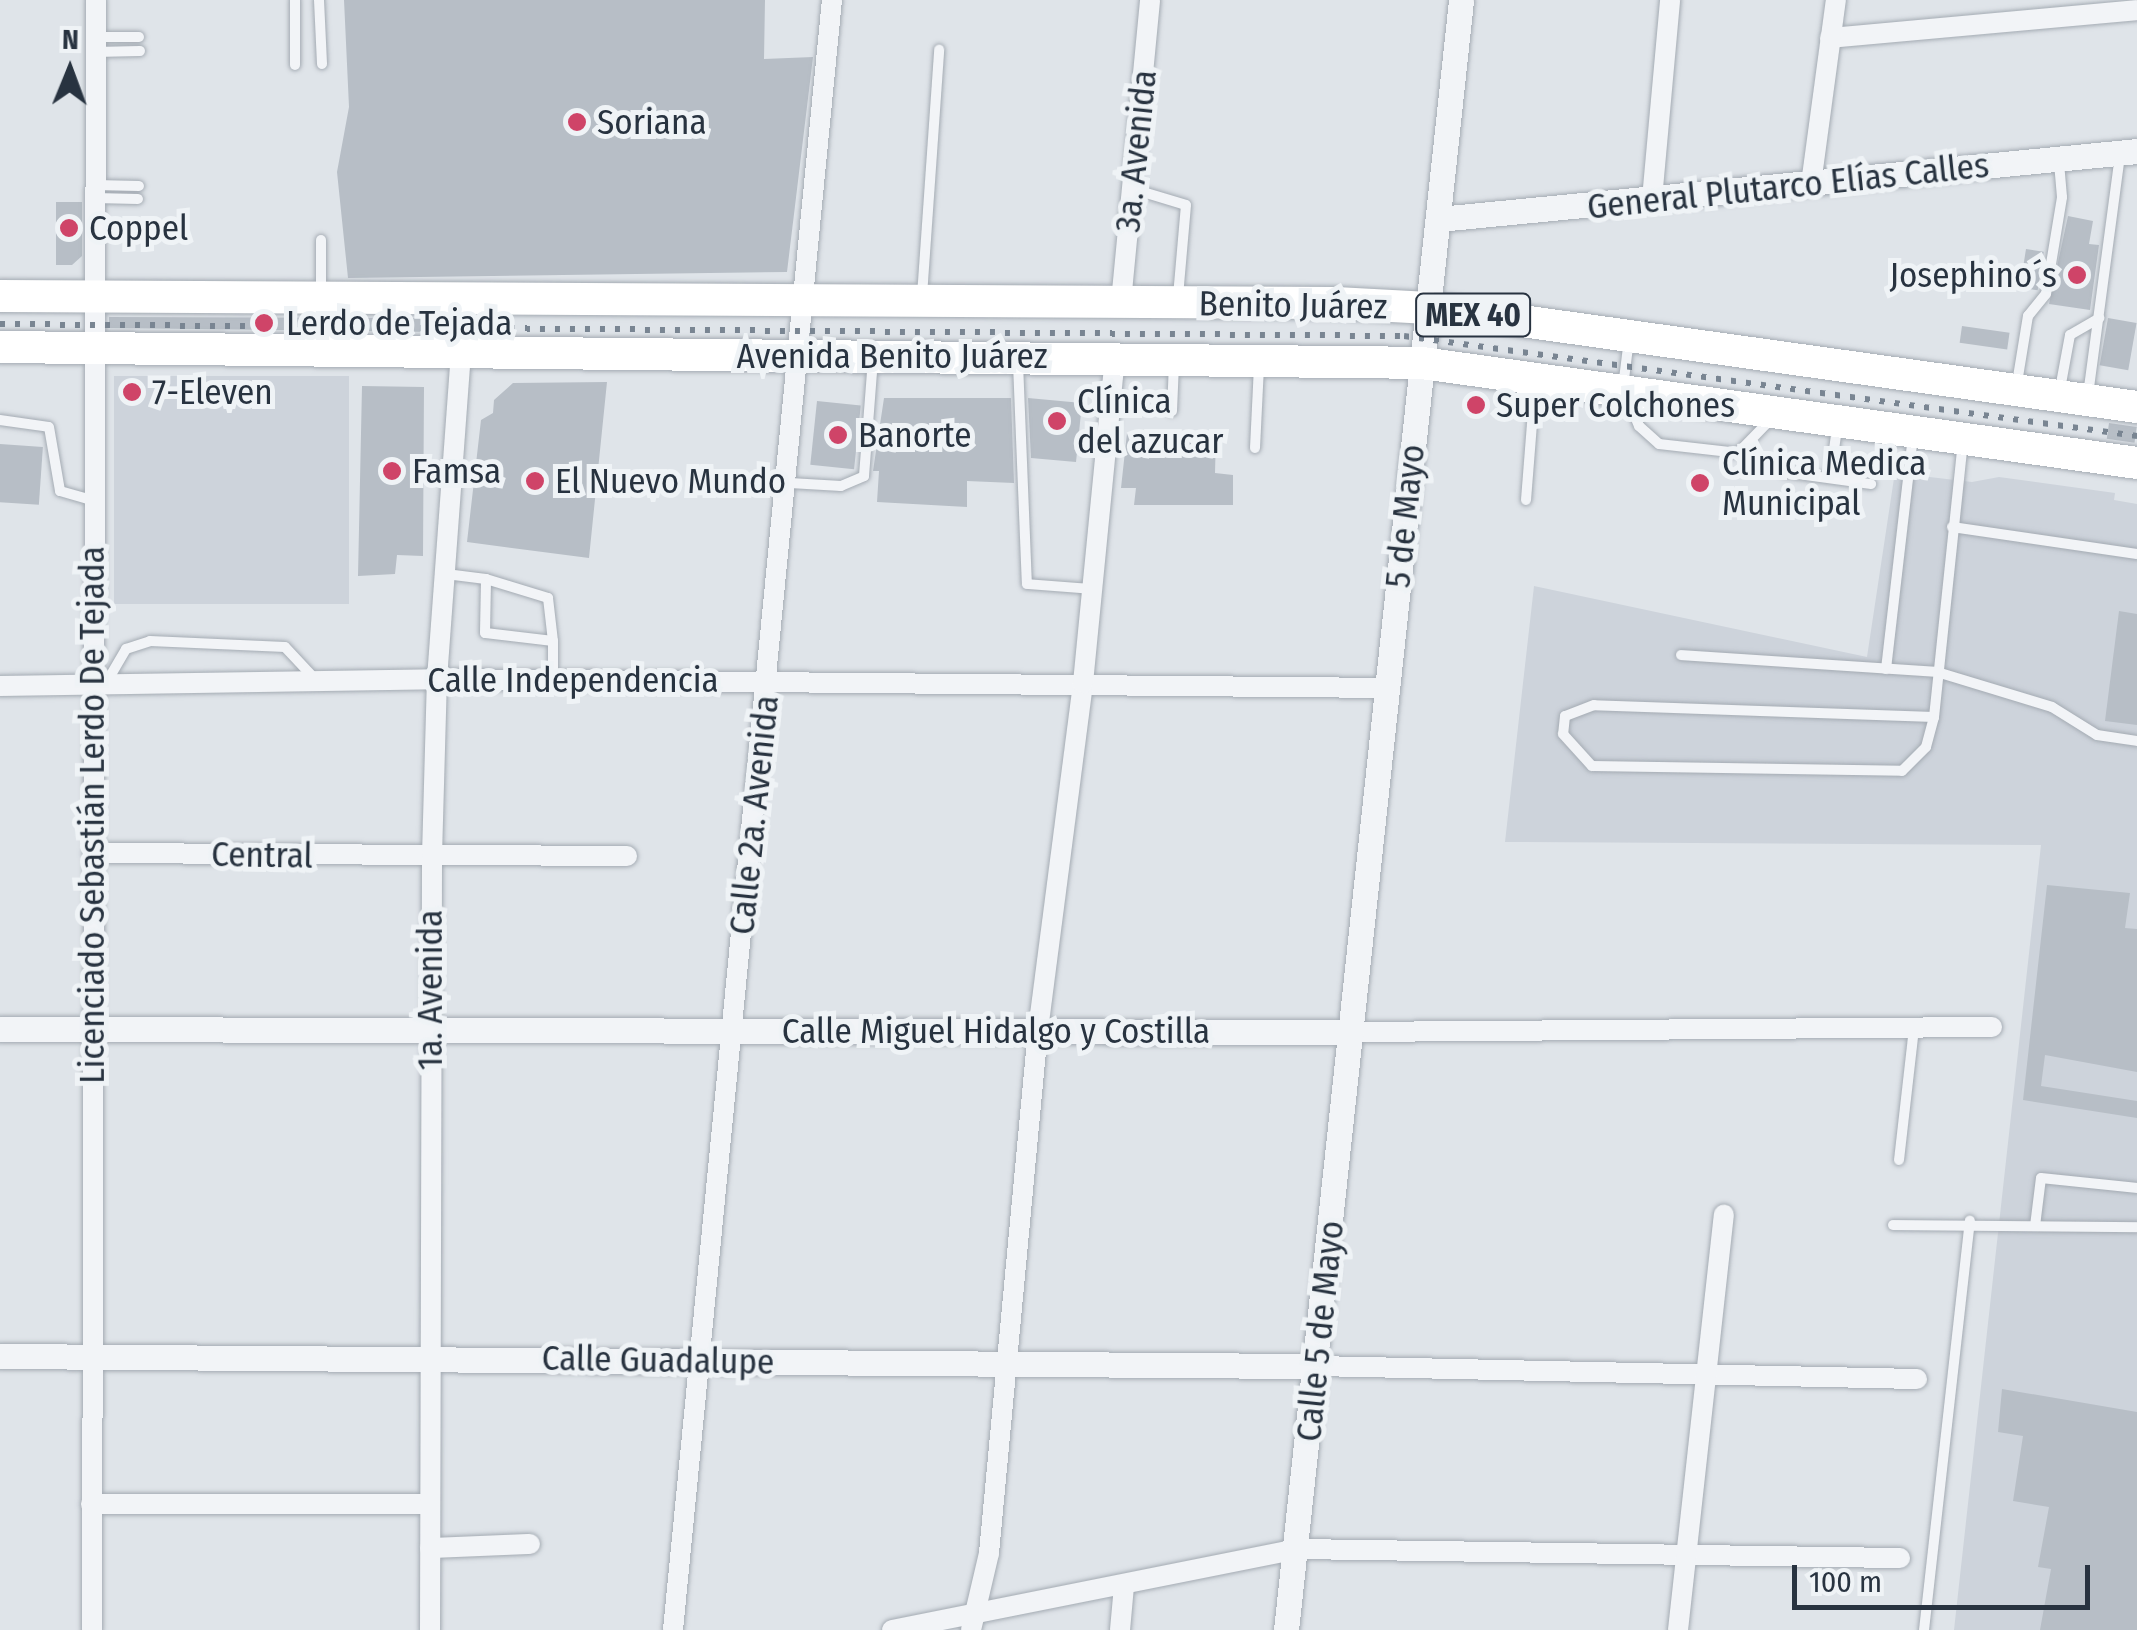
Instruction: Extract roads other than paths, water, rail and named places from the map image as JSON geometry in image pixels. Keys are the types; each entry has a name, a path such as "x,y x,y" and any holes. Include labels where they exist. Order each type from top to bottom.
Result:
{"main road":[{"name":"Avenida Benito Juárez","path":"0,296 803,301"},
{"name":"Benito Juárez","path":"803,301 1178,302 1429,308 2137,407"},
{"path":"1680,394 1686,345"},
{"name":"Avenida Benito Juárez","path":"0,347 1422,362 1680,394 2137,463"}],"street":[{"name":"Licenciado Sebastián Lerdo De Tejada","path":"92,1630 90,1029 99,686 94,500 96,0"},
{"name":"Calle 2a. Avenida","path":"673,1630 730,1030 790,483 798,356 832,0"},
{"name":"3a. Avenida","path":"1121,302 1150,0"},
{"name":"5 de Mayo","path":"1351,1032 1461,0"},
{"path":"1652,199 1670,0"},
{"path":"1812,184 1836,0"},
{"path":"1830,38 2137,10"},
{"name":"General Plutarco Elías Calles","path":"1438,219 2129,152"},
{"name":"1a. Avenida","path":"430,1630 432,856 437,679 461,352"},
{"path":"975,1621 1038,1030 1082,683 1115,358"},
{"name":"Calle Independencia","path":"0,686 318,685 437,679 1386,688"},
{"name":"Central","path":"93,853 626,856"},
{"name":"Calle Miguel Hidalgo y Costilla","path":"0,1029 1351,1032 1992,1027"},
{"name":"Calle 5 de Mayo","path":"1286,1630 1351,1032"},
{"path":"1678,1630 1724,1216"},
{"name":"Calle Guadalupe","path":"0,1356 432,1356 1004,1366 1316,1366"},
{"path":"1316,1366 1706,1371 1917,1379"},
{"path":"91,1504 430,1504"},
{"path":"430,1548 530,1544"},
{"path":"892,1630 975,1621 1297,1549 1900,1558"},
{"path":"1120,1630 1124,1586"}],"lane":[{"path":"295,64 296,0"},
{"path":"319,0 322,64"},
{"path":"94,44 140,37"},
{"path":"94,44 140,51"},
{"path":"922,302 939,50"},
{"path":"2073,397 2099,318 2129,152"},
{"path":"2016,389 2028,316 2046,294 2062,197 2059,160"},
{"path":"93,192 139,186"},
{"path":"1133,190 1186,205 1178,302"},
{"path":"93,192 138,199"},
{"path":"321,240 322,298"},
{"path":"2073,397 2070,335 2099,318"},
{"path":"1629,337 1623,387 1647,436 1720,454 1752,446 1778,408"},
{"path":"790,483 841,486 864,476 873,356"},
{"path":"1018,357 1026,584 1092,589"},
{"path":"1172,412 1174,358"},
{"path":"1256,448 1259,359"},
{"path":"1526,500 1536,375"},
{"path":"1830,478 1838,417"},
{"path":"0,420 49,427 60,491 94,500"},
{"path":"1886,669 1914,428"},
{"path":"1934,717 1594,705 1566,716 1563,734 1592,766 1859,775 1902,771 1926,747 1934,717 1964,436"},
{"path":"1784,472 1872,484"},
{"path":"1952,527 2137,554"},
{"path":"444,574 486,579 548,598 553,680"},
{"path":"486,579 485,633 553,641"},
{"path":"99,686 126,650 150,641 285,646 309,666 318,685"},
{"path":"1681,655 1937,672 2052,707 2097,735 2137,741"},
{"path":"1899,1160 1914,1027"},
{"path":"2035,1226 2042,1178 2137,1188"},
{"path":"1924,1630 1970,1221"},
{"path":"1892,1225 1970,1221 2137,1228"}],"railway":[{"path":"0,324 1404,336 2137,436"}],"place":[{"name":"Soriana","path":"577,122"},
{"name":"Coppel","path":"69,228"},
{"name":"Josephino´s","path":"2077,275"},
{"name":"Lerdo de Tejada","path":"264,323"},
{"name":"7-Eleven","path":"132,392"},
{"name":"Super Colchones","path":"1476,405"},
{"name":"Clínica del azucar","path":"1057,421"},
{"name":"Banorte","path":"838,435"},
{"name":"Famsa","path":"392,471"},
{"name":"El Nuevo Mundo","path":"535,481"},
{"name":"Clínica Medica Municipal","path":"1700,483"}]}
